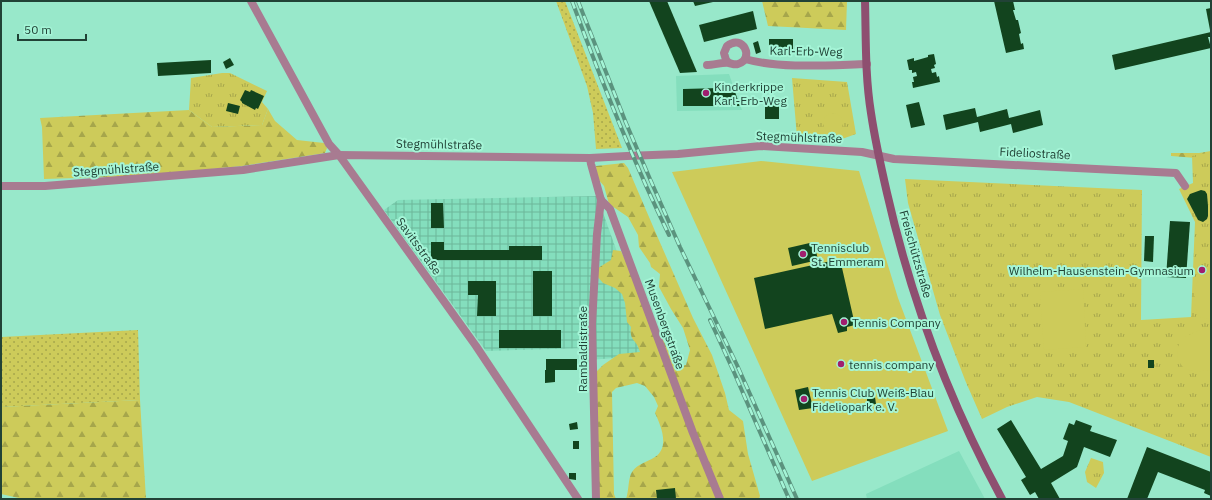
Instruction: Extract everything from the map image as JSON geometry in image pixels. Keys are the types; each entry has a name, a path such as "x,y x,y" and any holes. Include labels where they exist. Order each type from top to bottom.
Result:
{"main road":[{"name":"Freischützstraße","path":"865,1 867,64 871,112 878,156 902,254 938,360 955,401 1002,499"}],"street":[{"name":"Savitsstraße","path":"251,1 329,144 339,155 476,346 578,499"},
{"path":"729,63 726,60 724,53 727,46 733,42 744,46 746,52 745,59"},
{"name":"Karl-Erb-Weg","path":"707,65 729,63 737,65 745,59 754,62 789,65 867,64"},
{"name":"Stegmühlstraße","path":"1,186 45,186 244,170 339,155 590,158 678,154 761,146 862,152 878,156"},
{"name":"Fideliostraße","path":"878,156 894,159 1176,173 1185,186"},
{"name":"Musenbergstraße","path":"590,158 601,200 610,209 693,433 720,499"},
{"name":"Rambaldistraße","path":"596,499 592,324 597,234 601,200"}],"shaded area":[{"name":"Kinderkrippe Karl-Erb-Weg","path":"729,74 742,110 677,111 676,76"},
{"path":"597,196 654,355 589,360 588,348 486,351 384,210 398,200"},
{"path":"959,451 985,499 867,499 866,494"}],"green space":[{"path":"556,1 565,1 622,148 596,149 593,113 587,86"},
{"path":"762,1 847,1 846,30 768,26"},
{"path":"230,73 267,91 262,102 268,109 262,125 212,127 189,110 191,78"},
{"path":"792,78 847,82 856,134 842,139 797,137"},
{"path":"268,109 275,121 297,140 324,143 327,148 325,153 242,166 139,176 44,179 42,127 40,118 189,110 212,127 262,125"},
{"path":"833,113 840,116 843,123 840,130 833,133 826,130 823,123 826,116"},
{"path":"1211,151 1211,165 1196,158 1171,156 1171,153 1199,153"},
{"path":"1211,152 1211,457 1069,402 1037,397 1007,407 982,419 940,315 908,203 905,179 1142,190 1141,320 1191,317 1195,222 1179,189 1193,183 1192,156"},
{"name":"tennis company","path":"761,161 859,171 898,298 948,431 812,481 672,172"},
{"path":"624,163 628,168 693,318 712,355 729,410 743,421 748,454 760,496 759,499 626,499 632,472 637,467 660,453 663,442 662,430 655,413 658,406 654,397 645,386 637,383 616,388 612,392 614,494 616,499 598,499 596,372 619,354 640,352 631,335 631,327 627,322 625,303 622,294 615,288 603,283 596,275 598,268 611,260 613,250 621,251 674,363 679,366 686,365 690,350 683,328 659,287 660,274 651,267 650,263 639,247 638,235 628,217 609,204 604,186 597,178 596,166"},
{"path":"1209,274 1211,275 1211,318 1203,318 1197,313 1195,290 1200,277"},
{"path":"1083,289 1086,347 1044,350 1040,292"},
{"path":"1211,326 1211,370 1194,371 1185,368 1181,365 1177,356 1180,343 1183,339 1196,331"},
{"path":"138,330 140,400 1,407 1,337"},
{"path":"140,400 146,499 23,499 1,494 1,407"},
{"path":"1091,458 1103,462 1104,473 1096,488 1087,482 1085,472"}],"building":[{"path":"649,1 667,1 697,72 680,73"},
{"path":"693,1 713,1 713,2 695,6"},
{"path":"994,1 1013,1 1015,10 1013,10 1016,20 1018,20 1021,33 1019,34 1021,44 1023,43 1024,49 1006,53"},
{"path":"1211,8 1211,30 1210,30 1206,9"},
{"path":"753,11 757,29 704,42 699,25"},
{"path":"1211,32 1211,37 1208,37 1211,48 1115,70 1112,55"},
{"path":"769,39 793,39 793,54 775,54 775,50 769,50"},
{"path":"758,41 761,52 756,54 753,43"},
{"path":"934,54 936,64 934,65 935,68 931,69 932,73 936,72 937,77 939,76 940,82 913,88 913,77 917,76 916,72 912,73 912,70 909,70 907,60 914,58 914,61"},
{"path":"230,58 234,65 226,69 223,62"},
{"path":"211,60 211,73 158,76 157,63"},
{"path":"720,88 721,93 735,92 740,106 683,106 683,89"},
{"path":"245,90 250,92 251,90 264,96 258,109 256,108 255,110 242,103 240,100"},
{"path":"919,102 925,125 911,128 906,105"},
{"path":"228,103 240,106 238,114 226,111"},
{"path":"765,104 779,104 779,119 765,119"},
{"path":"975,108 977,117 1007,109 1009,118 1040,110 1043,125 1013,133 1011,124 980,132 978,122 946,130 943,115"},
{"path":"1201,190 1205,191 1207,194 1208,206 1208,216 1203,222 1198,220 1187,199 1190,194"},
{"path":"431,203 443,203 444,228 431,228"},
{"path":"1170,221 1190,222 1186,278 1166,277"},
{"path":"1145,236 1154,236 1153,262 1144,261"},
{"path":"431,242 444,242 444,250 509,250 509,246 542,246 542,260 431,260"},
{"name":"Tennisclub St. Emmeram","path":"814,242 818,260 792,266 788,248"},
{"path":"840,259 855,325 847,327 847,331 838,333 832,314 765,329 754,278"},
{"path":"533,271 552,271 552,316 533,316"},
{"path":"468,281 496,281 496,316 477,316 478,295 468,295"},
{"path":"499,330 561,330 561,348 499,348"},
{"path":"678,350 682,357 676,361 671,354"},
{"path":"546,359 577,359 577,370 555,370 555,382 545,383"},
{"path":"1148,360 1154,360 1154,368 1148,368"},
{"name":"Tennis Club Weiß-Blau Fideliopark e. V.","path":"808,387 813,408 799,410 795,390"},
{"path":"875,397 876,404 867,405 867,398"},
{"path":"1011,420 1041,469 1063,456 1068,441 1063,439 1069,423 1074,425 1076,420 1092,426 1090,431 1117,440 1110,457 1084,447 1077,467 1051,483 1060,499 1039,499 1035,492 1030,495 1021,480 1026,477 997,429"},
{"path":"577,422 578,429 570,430 569,424"},
{"path":"573,441 579,441 579,449 573,449"},
{"path":"1147,447 1211,472 1211,496 1204,493 1205,490 1158,472 1147,499 1127,499"},
{"path":"569,473 576,473 576,480 569,479"},
{"path":"675,488 676,499 657,499 656,490"}],"railway":[{"path":"572,1 594,60 642,177 669,235"},
{"path":"578,1 626,123 650,179 680,247 737,365 797,499"},
{"path":"710,320 789,499"}],"place":[{"name":"Kinderkrippe Karl-Erb-Weg","path":"706,93"},
{"name":"Tennisclub St. Emmeram","path":"803,254"},
{"name":"Wilhelm-Hausenstein-Gymnasium","path":"1202,270"},
{"name":"Tennis Company","path":"844,322"},
{"name":"tennis company","path":"841,364"},
{"name":"Tennis Club Weiß-Blau Fideliopark e. V.","path":"804,399"}]}
